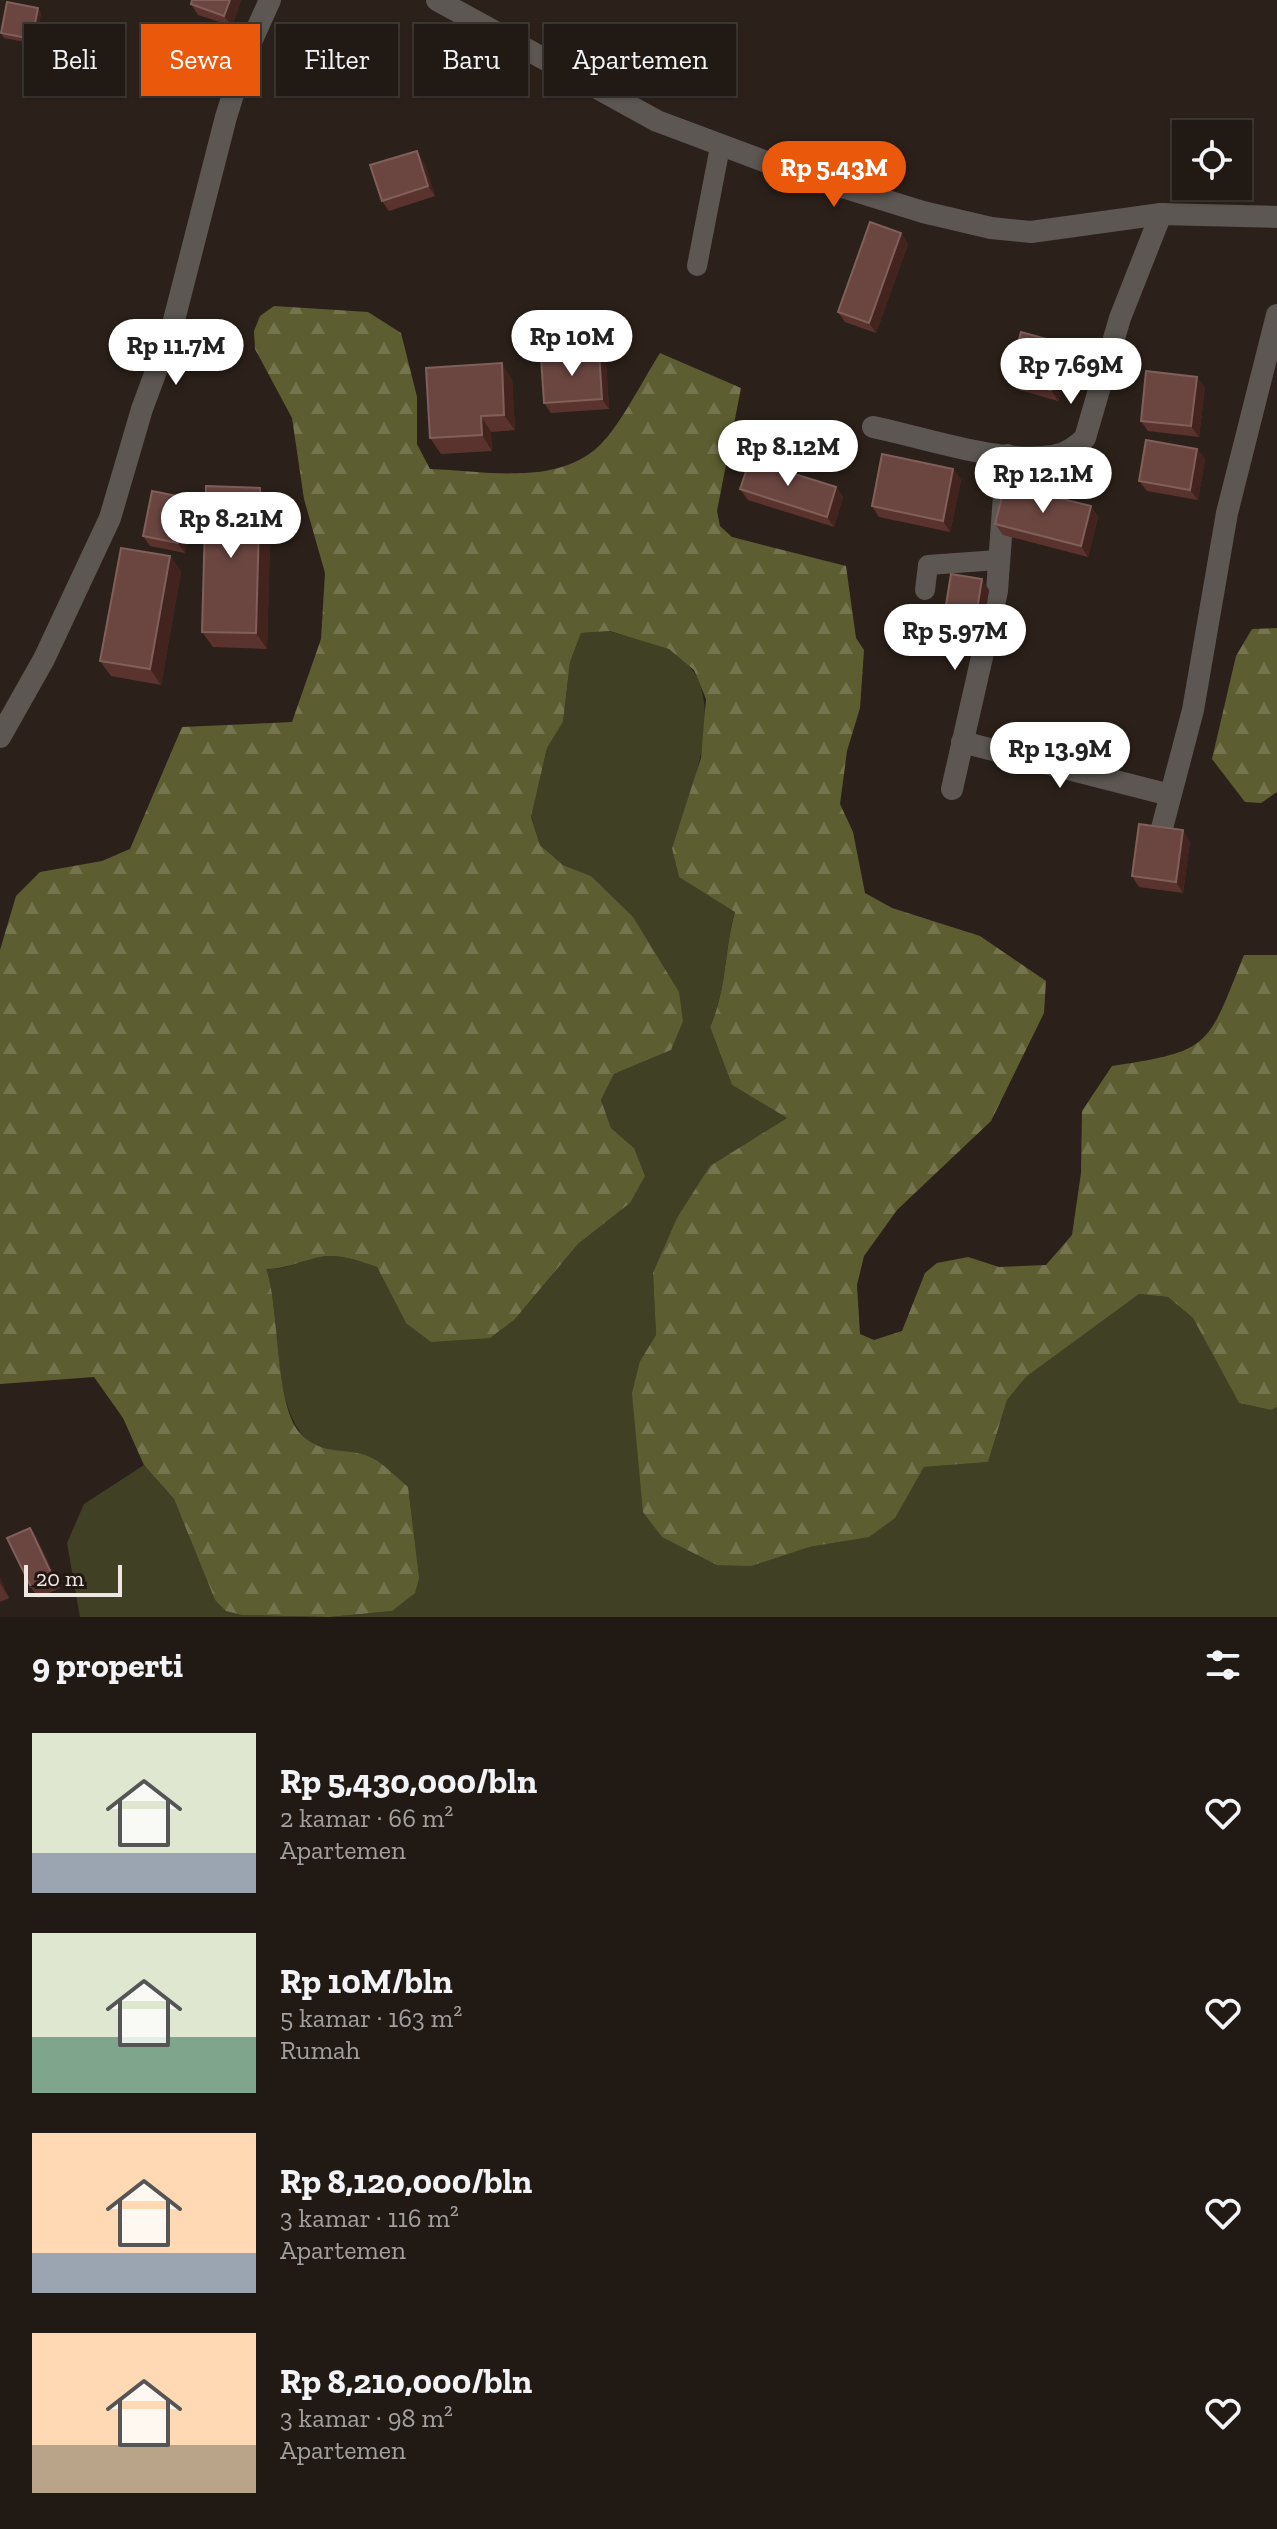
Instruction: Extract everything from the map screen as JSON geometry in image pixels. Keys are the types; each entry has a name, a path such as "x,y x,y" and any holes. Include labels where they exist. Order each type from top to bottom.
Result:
{"street":[{"path":"0,737 58,631 110,518 142,409 172,328 226,117 246,53 270,0"},
{"path":"437,0 657,121 720,147 923,212 991,228 1046,230 1161,214 1277,217"},
{"path":"873,427 1007,455 1053,456 1073,450 1085,438 1120,318 1161,214"},
{"path":"1162,828 1193,710 1227,513 1277,315"},
{"path":"952,789 997,591 1007,455"},
{"path":"962,742 1170,795"}],"lane":[{"path":"697,266 720,147"},
{"path":"925,590 928,565 998,560"}],"green space":[{"path":"274,306 368,312 401,333 417,397 417,444 430,469 540,472 581,459 606,439 660,353 741,388 717,511 720,526 732,537 846,566 856,638 864,650 860,708 847,751 840,804 853,832 865,893 892,908 980,936 1046,981 1044,1013 991,1121 897,1210 864,1256 857,1285 860,1334 874,1340 902,1331 925,1273 937,1263 968,1257 999,1267 1046,1265 1072,1235 1081,1173 1082,1111 1112,1066 1188,1049 1212,1027 1244,955 1277,955 1277,1407 1271,1410 1239,1403 1193,1318 1168,1297 1139,1294 1026,1377 1007,1400 988,1462 924,1467 895,1518 869,1537 809,1547 751,1566 717,1565 662,1537 643,1512 632,1393 640,1361 656,1335 653,1273 677,1218 710,1166 787,1118 732,1085 710,1027 720,999 735,912 679,877 672,848 701,758 706,699 694,670 669,649 610,631 581,633 570,662 563,722 547,748 531,817 540,845 563,865 591,876 633,917 679,992 683,1021 671,1050 614,1074 601,1100 611,1128 634,1148 645,1176 630,1203 578,1244 515,1319 490,1338 431,1342 406,1323 377,1267 362,1262 339,1256 323,1256 266,1269 274,1306 282,1378 292,1419 309,1441 328,1449 374,1459 408,1487 419,1578 415,1593 392,1611 329,1617 242,1615 226,1611 215,1600 174,1499 144,1465 123,1418 94,1377 0,1384 0,950 16,896 40,872 102,861 130,849 182,727 292,722 321,639 325,573 304,499 292,418 255,349 254,331 260,316"},
{"path":"1277,628 1277,792 1261,803 1245,802 1212,759 1236,656 1252,629"},
{"path":"609,631 669,649 690,666 701,688 705,714 703,742 689,799 672,848 735,911 720,999 710,1027 732,1085 787,1118 710,1166 653,1273 656,1335 640,1361 809,1547 854,1539 881,1528 891,1519 924,1467 988,1462 1007,1400 1026,1377 1139,1294 1168,1297 1193,1318 1239,1403 1271,1410 1277,1407 1277,1617 329,1617 391,1611 372,1458 323,1450 305,1437 292,1418 284,1394 271,1290 265,1269 285,1267 322,1256 346,1258 377,1267 406,1323 515,1319 578,1244 630,1203 634,1148 611,1128 601,1100 614,1074 671,1050 591,876 563,865 540,845 531,816 547,748 563,722 570,662 581,633"},
{"path":"144,1465 174,1499 215,1600 243,1615 321,1617 80,1617 67,1543 84,1504"}],"building":[{"path":"192,0 230,0 224,16 191,4"},
{"path":"7,2 38,8 35,24 24,24 24,37 1,33"},
{"path":"417,151 428,186 382,201 370,165"},
{"path":"870,222 901,233 869,323 838,312"},
{"path":"1021,332 1064,344 1051,390 1008,379"},
{"path":"599,352 602,399 544,403 541,357"},
{"path":"502,363 504,415 481,416 482,435 430,438 426,368"},
{"path":"1146,371 1197,377 1191,426 1141,421"},
{"path":"1146,440 1197,449 1190,490 1139,481"},
{"path":"882,454 953,469 943,521 872,506"},
{"path":"750,460 836,487 827,517 740,489"},
{"path":"1005,485 1091,506 1081,546 995,524"},
{"path":"206,486 260,488 256,633 202,632"},
{"path":"152,491 187,498 178,543 143,536"},
{"path":"121,548 170,556 150,669 100,661"},
{"path":"951,574 982,579 972,641 941,636"},
{"path":"1139,824 1183,830 1176,882 1132,876"},
{"path":"30,1528 53,1577 31,1587 7,1538"}]}
